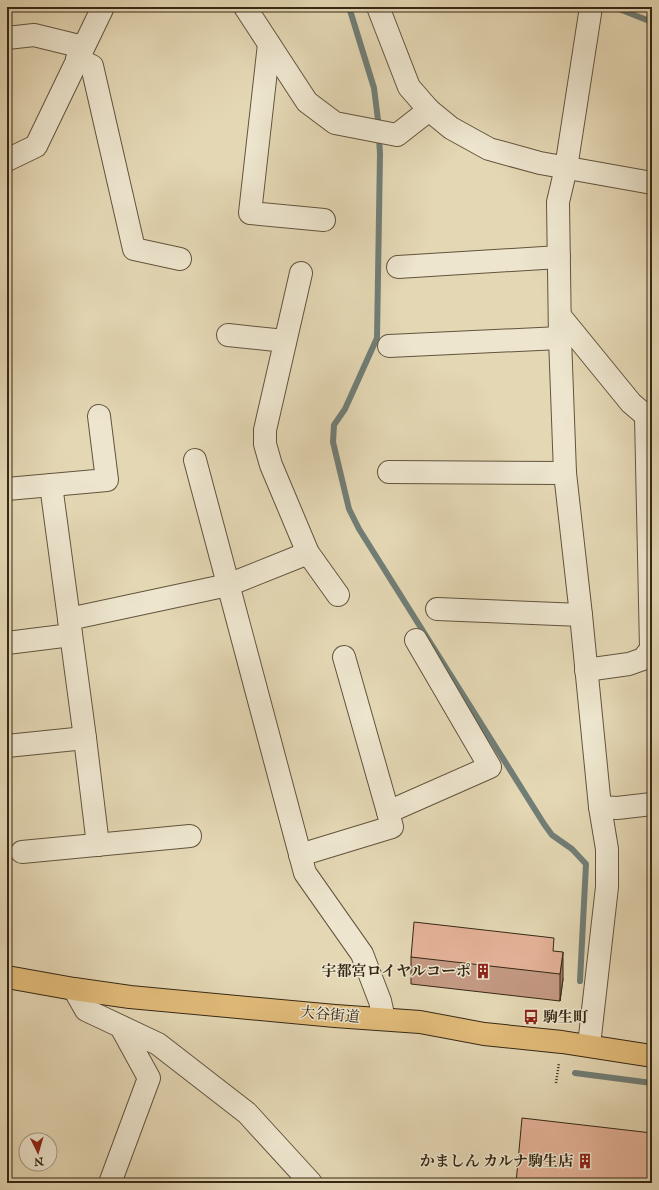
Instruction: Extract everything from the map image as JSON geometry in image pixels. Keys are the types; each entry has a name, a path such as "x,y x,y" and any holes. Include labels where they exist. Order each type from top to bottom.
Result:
{"main road":[{"name":"大谷街道","path":"7,977 130,997 420,1022 484,1034 589,1045 652,1056"}],"street":[{"path":"7,160 36,146 103,7"},
{"path":"245,7 307,102 335,123 397,135 429,110"},
{"path":"378,7 409,87 429,110 451,128 489,149 540,163 652,183"},
{"path":"589,1045 607,887 607,849 600,807 565,473 560,338 558,202 566,168 591,10"},
{"path":"7,38 34,35 80,53 92,66 134,248 180,260"},
{"path":"269,44 250,213 324,220"},
{"path":"398,267 559,257"},
{"path":"301,274 265,430 265,444 270,465 308,553 338,595"},
{"path":"560,316 631,403 649,418 651,649 642,660 629,664 586,670"},
{"path":"228,336 285,341"},
{"path":"389,346 560,338"},
{"path":"7,489 107,480 99,416"},
{"path":"195,460 305,873 362,954 380,1001 384,1020"},
{"path":"389,472 565,473"},
{"path":"51,485 98,845"},
{"path":"7,643 228,585 308,553"},
{"path":"437,609 581,615"},
{"path":"388,812 490,767 416,640"},
{"path":"300,855 392,827 344,657"},
{"path":"7,746 85,738"},
{"path":"600,807 617,808 652,804"},
{"path":"22,852 190,836"},
{"path":"74,989 86,1010 158,1044 247,1113 311,1183"},
{"path":"110,1183 149,1078 121,1027"}],"path":[{"path":"556,1083 559,1060"}],"building":[{"path":"414,922 554,938 553,951 563,952 560,974 411,957"},
{"name":"かましん カルナ駒生店","path":"522,1118 652,1133 652,1183 516,1183"}],"waterway":[{"path":"349,7 374,88 378,120 380,154 377,338 345,409 334,425 333,442 349,509 359,529 544,824 552,835 572,849 586,864 580,981"},
{"path":"614,7 652,22"},
{"path":"575,1073 652,1083"}],"place":[{"name":"宇都宮ロイヤルコーポ","path":"483,971"},
{"name":"駒生町","path":"531,1017"},
{"name":"かましん カルナ駒生店","path":"585,1161"}]}
